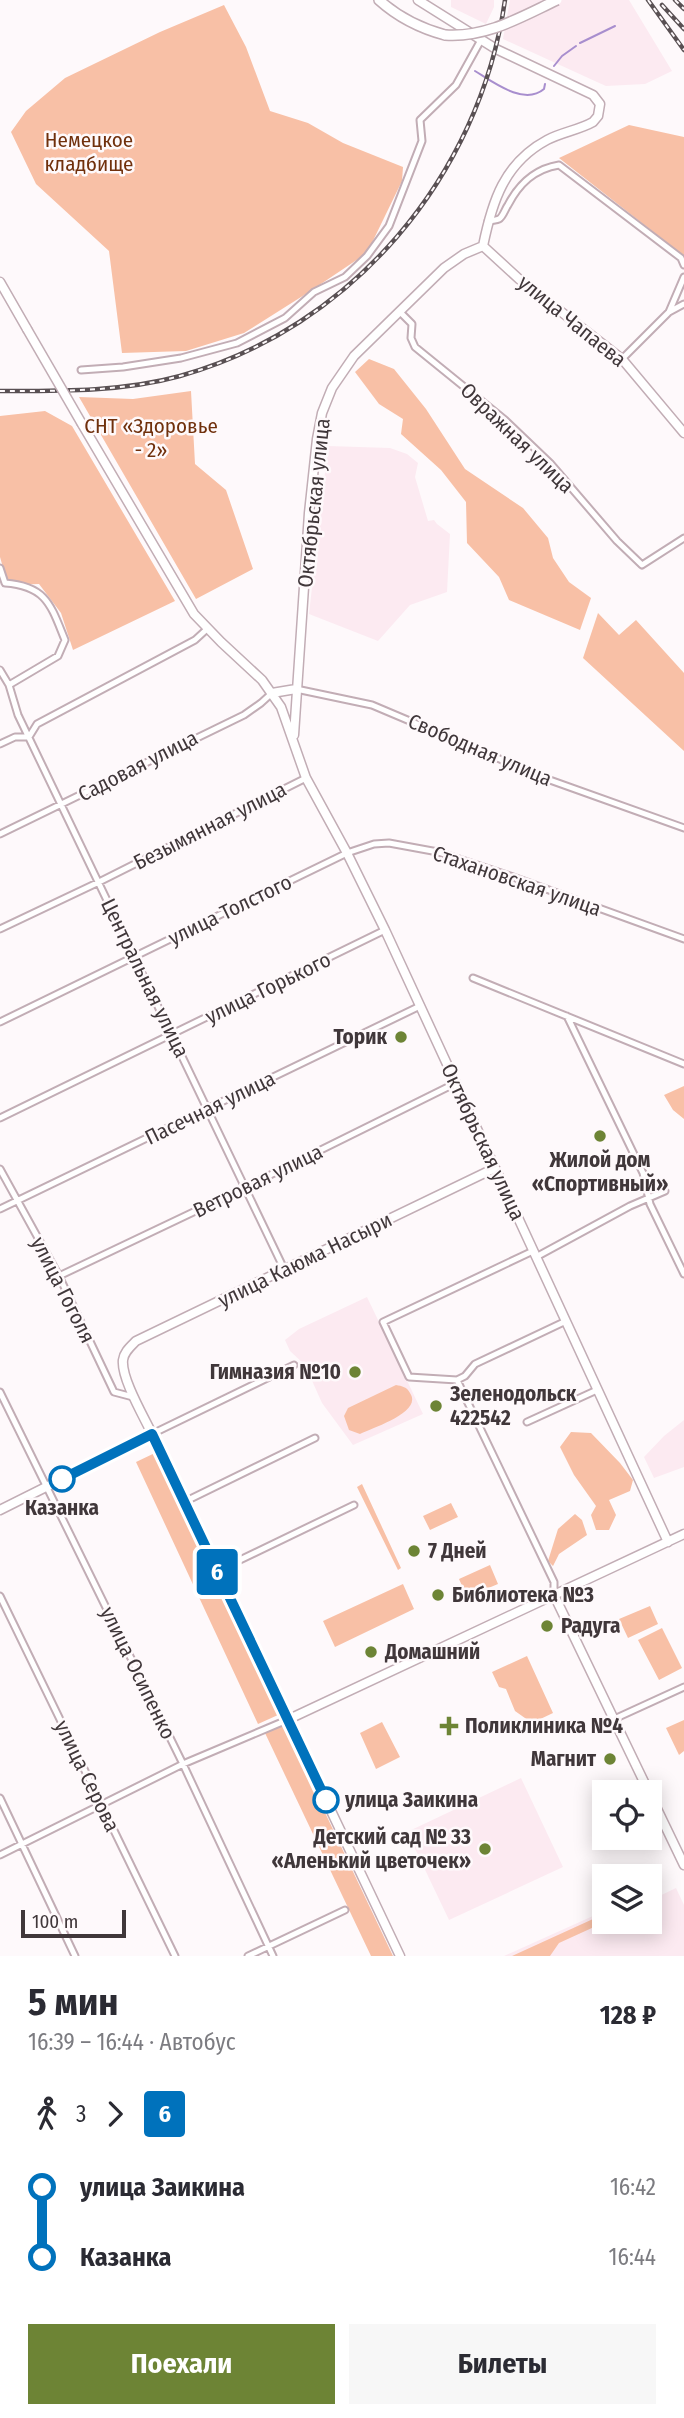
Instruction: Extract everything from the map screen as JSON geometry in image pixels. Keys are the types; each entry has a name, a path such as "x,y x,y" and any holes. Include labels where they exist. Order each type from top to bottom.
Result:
{"main road":[{"path":"379,0 414,25 445,35 464,36 482,33 557,0"},
{"path":"424,2 481,40 593,95 600,104 600,110 593,122 548,140 523,159 498,191 483,246"},
{"name":"Октябрьская улица","path":"294,744 309,513 322,413 332,388 354,356 444,268 464,254 483,246"},
{"name":"улица Чапаева","path":"483,246 519,279 622,359 684,433"},
{"name":"Октябрьская улица","path":"0,282 182,596 207,629 249,667 281,707 306,778 385,930 668,1542"},
{"name":"Свободная улица","path":"272,693 296,689"},
{"name":"улица Каюма Насыри","path":"136,1398 127,1380 123,1360 126,1351 136,1341 495,1168"},
{"path":"136,1398 400,1956"},
{"path":"0,1510 152,1434"},
{"path":"287,1720 684,1535"},
{"path":"554,1595 684,1865"}],"street":[{"path":"81,370 181,358 237,342 285,317 314,292 345,277 367,256 389,226 422,141 420,120 456,85 481,40"},
{"path":"488,221 502,217 513,196 532,174 559,165 681,258 684,265"},
{"path":"669,312 684,277"},
{"path":"622,359 669,312 684,304"},
{"name":"Овражная улица","path":"400,312 411,324 411,338 415,347 496,413 550,463 617,541 642,565 684,538"},
{"path":"0,568 5,583 31,587 48,600 65,640 58,656 9,685"},
{"path":"0,744 15,737 29,737 37,724 195,640 207,629"},
{"name":"Центральная улица","path":"0,670 9,685 18,715 285,1270"},
{"name":"Свободная улица","path":"296,689 372,705 547,779 684,828"},
{"name":"Садовая улица","path":"0,834 244,715 272,693"},
{"name":"Безымянная улица","path":"0,929 99,883 306,778"},
{"name":"Стахановская улица","path":"347,853 374,844 389,843 438,852 684,939"},
{"name":"улица Толстого","path":"0,1022 347,853"},
{"name":"улица Горького","path":"0,1118 385,930"},
{"path":"472,978 684,1064"},
{"name":"Пасечная улица","path":"0,1209 420,1006"},
{"path":"567,1016 643,1172 648,1198 684,1274"},
{"name":"Ветровая улица","path":"59,1276 456,1083"},
{"name":"улица Гоголя","path":"0,1169 59,1276 114,1392 136,1398"},
{"path":"566,1321 475,1364 465,1376 457,1380 409,1377 383,1322 535,1254 665,1191"},
{"path":"152,1434 294,1365"},
{"path":"457,1380 554,1582 554,1595"},
{"path":"527,1422 597,1390"},
{"name":"улица Осипенко","path":"0,1392 183,1764 273,1956"},
{"path":"184,1502 315,1438"},
{"path":"216,1571 354,1506"},
{"name":"улица Серова","path":"0,1597 174,1956"},
{"path":"612,1720 684,1687"},
{"path":"0,1854 183,1764 287,1720"},
{"path":"0,1798 75,1956"},
{"path":"248,1956 345,1910"}],"shaded area":[{"path":"451,0 494,0 494,7 486,24 451,7"},
{"path":"510,0 629,0 672,71 645,84 606,86 503,39"},
{"path":"328,446 390,448 407,454 418,463 415,477 428,521 434,520 450,534 447,592 410,605 378,641 309,614"},
{"name":"Гимназия №10","path":"367,1297 423,1414 353,1445 322,1403 305,1365 290,1351 285,1340 299,1329"},
{"path":"684,1420 684,1467 654,1478 644,1457"},
{"name":"Детский сад № 33 «Аленький цветочек»","path":"521,1778 563,1867 449,1920 407,1832"},
{"path":"676,1888 684,1905 684,1956 504,1956 592,1916 592,1934 662,1934 662,1895"}],"green space":[{"name":"Немецкое кладбище","path":"224,5 246,47 270,111 308,123 343,143 403,167 402,181 367,253 244,333 186,351 122,353 109,251 36,184 11,132 26,111 65,78 160,32"},
{"path":"629,125 684,137 684,256 559,158"},
{"path":"369,359 394,369 426,409 465,469 523,508 548,538 553,558 569,582 591,598 580,630 509,600 499,577 467,543 466,502 441,470 401,434 403,419 379,404 355,372"},
{"name":"СНТ «Здоровье - 2»","path":"191,391 195,464 226,490 253,569 196,599 79,397 133,399"},
{"path":"45,411 72,426 175,601 73,650 61,613 39,584 8,585 0,557 0,416"},
{"path":"598,613 619,635 636,620 684,673 684,751 583,658"},
{"path":"684,1086 684,1119 673,1110 664,1095"},
{"path":"396,1385 402,1386 410,1393 412,1400 404,1412 360,1434 349,1430 344,1416 348,1408"},
{"path":"571,1432 591,1433 633,1480 630,1491 609,1500 616,1515 609,1530 596,1530 591,1515 596,1506 574,1475 560,1447"},
{"path":"157,1452 278,1715 258,1724 136,1462"},
{"path":"362,1484 401,1568 398,1570 357,1487"},
{"path":"451,1503 458,1517 430,1530 423,1516"},
{"path":"575,1514 582,1520 587,1535 559,1554 553,1566 548,1561 558,1529"},
{"path":"490,1565 498,1584 467,1597 459,1579"},
{"path":"403,1584 414,1609 335,1647 323,1621"},
{"path":"650,1606 658,1624 628,1638 619,1619"},
{"path":"662,1628 682,1668 659,1680 638,1640"},
{"path":"527,1656 553,1713 532,1723 515,1711 506,1689 499,1687 492,1672"},
{"path":"684,1720 684,1751 679,1755 666,1728"},
{"path":"382,1722 400,1757 376,1769 360,1733"},
{"path":"283,1724 393,1956 371,1956 265,1733"},
{"path":"592,1919 592,1928 559,1943 550,1956 512,1956"}],"waterway":[{"path":"580,43 615,26"},
{"path":"554,66 576,46"},
{"path":"475,71 518,94 536,94 544,89 545,84"}],"railway":[{"path":"0,391 113,388 180,376 242,353 300,322 352,282 398,236 437,184 468,126 491,65 505,0"},
{"path":"648,0 684,50"},
{"path":"675,0 684,9"},
{"path":"662,5 684,29"}],"bus line":[{"name":"6","path":"62,1479 152,1434 326,1800"}],"place":[{"name":"Торик","path":"401,1037"},
{"name":"Жилой дом «Спортивный»","path":"600,1136"},
{"name":"Гимназия №10","path":"355,1372"},
{"name":"Зеленодольск 422542","path":"436,1406"},
{"name":"Казанка","path":"62,1479"},
{"name":"7 Дней","path":"414,1551"},
{"name":"Библиотека №3","path":"438,1595"},
{"name":"Радуга","path":"547,1626"},
{"name":"Домашний","path":"371,1652"},
{"name":"Поликлиника №4","path":"449,1726"},
{"name":"Магнит","path":"610,1759"},
{"name":"улица Заикина","path":"326,1800"},
{"name":"Детский сад № 33 «Аленький цветочек»","path":"485,1849"}]}
